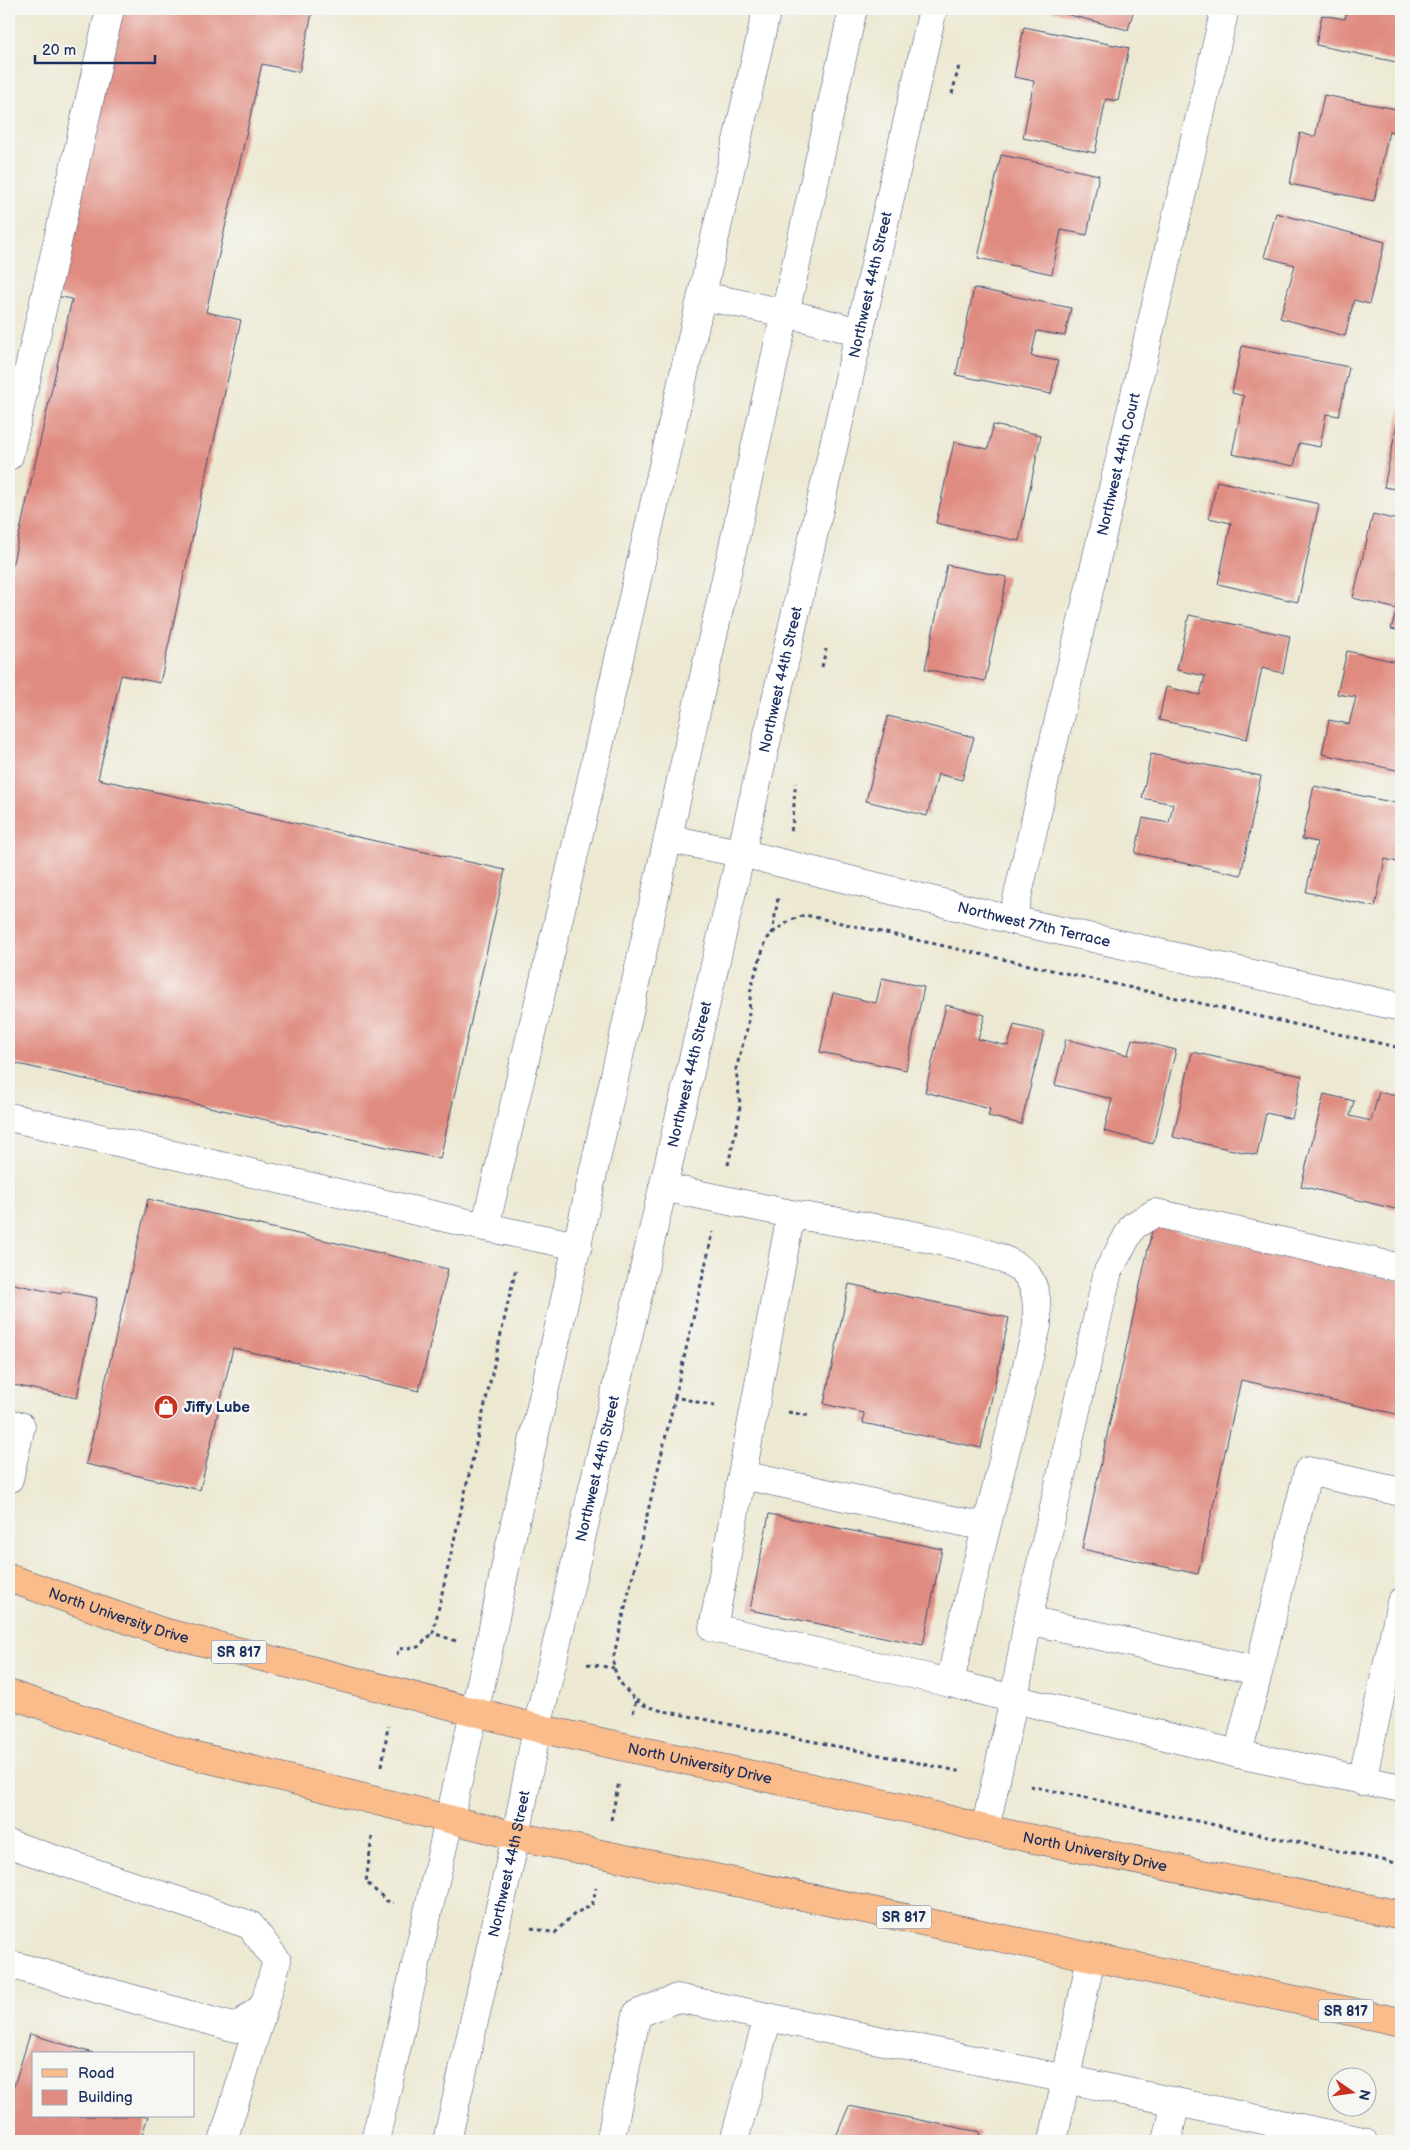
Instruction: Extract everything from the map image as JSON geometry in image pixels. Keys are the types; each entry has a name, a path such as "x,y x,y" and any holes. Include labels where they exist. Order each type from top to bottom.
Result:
{"main road":[{"name":"North University Drive","path":"9,1578 160,1631 537,1728 905,1808 985,1829 1401,1915"},
{"name":"SR 817","path":"9,1694 177,1751 516,1836 1401,2022"}],"street":[{"path":"9,456 110,9"},
{"path":"485,1227 582,821 767,9"},
{"path":"376,2141 488,1652 508,1554 853,9"},
{"name":"Northwest 44th Street","path":"447,2141 516,1836 537,1728 741,853 933,9"},
{"name":"Northwest 44th Court","path":"1012,920 1225,9"},
{"path":"702,296 786,313 860,332"},
{"name":"Northwest 77th Terrace","path":"669,839 741,853 1012,920 1401,1007"},
{"path":"9,1117 485,1227 578,1246"},
{"path":"664,1187 791,1214 962,1245 1006,1259 1026,1274 1037,1297 1037,1326 986,1527 950,1683"},
{"path":"985,1829 1014,1699 1028,1620 1108,1271 1133,1226 1155,1213 1401,1268"},
{"path":"791,1214 713,1628 950,1683 1238,1754 1401,1788"},
{"path":"9,1423 21,1426 9,1479"},
{"path":"1238,1754 1308,1471 1401,1492"},
{"path":"742,1475 986,1527"},
{"path":"1362,1781 1401,1602"},
{"path":"1028,1620 1258,1671"},
{"path":"9,1844 250,1925 277,1961 222,2141"},
{"path":"1053,2141 1091,1957"},
{"path":"9,1964 236,2028 264,2006"},
{"path":"610,2141 637,2014 677,1998 1364,2141"},
{"path":"734,2141 768,2017"},
{"path":"1167,2141 1176,2102"}],"path":[{"path":"553,1658 614,1668 613,1659 739,1117 740,1104 736,1069 748,1025 751,987 766,940 775,931 791,920 805,916 1401,1048"},
{"path":"488,1652 433,1634 516,1276 518,1234"},
{"path":"675,1397 731,1409 810,1416"}],"building":[{"path":"121,9 313,9 299,72 262,64 206,312 241,320 160,683 121,675 98,779 505,870 440,1159 9,1062 9,580 72,299 56,296"},
{"path":"1046,9 1134,9 1128,30"},
{"path":"1347,9 1401,9 1401,63 1316,45 1322,15 1345,19"},
{"path":"1024,27 1129,48 1118,101 1106,99 1095,153 1023,138 1034,81 1014,77"},
{"path":"1324,95 1401,110 1401,134 1389,131 1374,201 1290,184 1300,133 1315,137"},
{"path":"1001,155 1099,175 1087,235 1061,230 1052,274 978,258"},
{"path":"1276,213 1385,242 1369,304 1354,300 1345,336 1280,318 1295,265 1264,257"},
{"path":"974,288 1071,308 1065,336 1037,331 1031,356 1058,361 1051,394 956,375"},
{"path":"1242,346 1349,367 1339,416 1326,414 1320,447 1299,443 1294,466 1232,454 1244,396 1232,393"},
{"path":"1401,409 1401,490 1384,487"},
{"path":"993,425 1041,435 1019,541 936,523 954,442 988,449"},
{"path":"1217,481 1319,504 1298,602 1218,584 1231,523 1209,518"},
{"path":"1373,514 1401,521 1401,631 1391,629 1397,609 1353,598"},
{"path":"947,565 1007,577 985,681 925,669"},
{"path":"1189,615 1290,636 1283,673 1262,668 1247,739 1159,720 1166,687 1200,695 1205,676 1177,670"},
{"path":"1347,651 1401,663 1401,771 1322,754 1329,720 1349,724 1356,697 1337,694"},
{"path":"888,716 974,737 962,780 938,774 927,816 866,801"},
{"path":"1151,754 1261,776 1241,875 1135,853 1143,818 1169,823 1173,804 1142,798"},
{"path":"1314,786 1401,804 1401,863 1385,859 1375,907 1306,892 1317,842 1302,839"},
{"path":"882,978 924,987 906,1070 820,1052 833,993 876,1003"},
{"path":"946,1005 985,1015 978,1039 1008,1046 1014,1025 1044,1032 1021,1124 988,1116 990,1109 925,1092"},
{"path":"1066,1039 1128,1055 1132,1039 1176,1050 1153,1144 1104,1131 1112,1099 1055,1085"},
{"path":"1192,1052 1302,1076 1292,1119 1266,1113 1257,1155 1173,1137"},
{"path":"1379,1092 1401,1097 1401,1183 1395,1209 1301,1186 1324,1094 1354,1101 1350,1116 1371,1121"},
{"path":"148,1199 448,1269 419,1391 233,1348 200,1490 86,1464"},
{"path":"1153,1226 1401,1281 1401,1415 1241,1380 1198,1574 1082,1549"},
{"path":"9,1283 61,1294 62,1291 97,1298 77,1398 9,1384"},
{"path":"849,1284 1009,1318 981,1448 863,1423 864,1413 824,1404"},
{"path":"769,1514 942,1549 923,1645 750,1610"},
{"path":"30,2034 90,2052 32,2052 32,2118 147,2118 140,2141 9,2141 9,2102"},
{"path":"849,2106 980,2132 977,2141 834,2141"}],"place":[{"name":"Jiffy Lube","path":"166,1407"}]}
